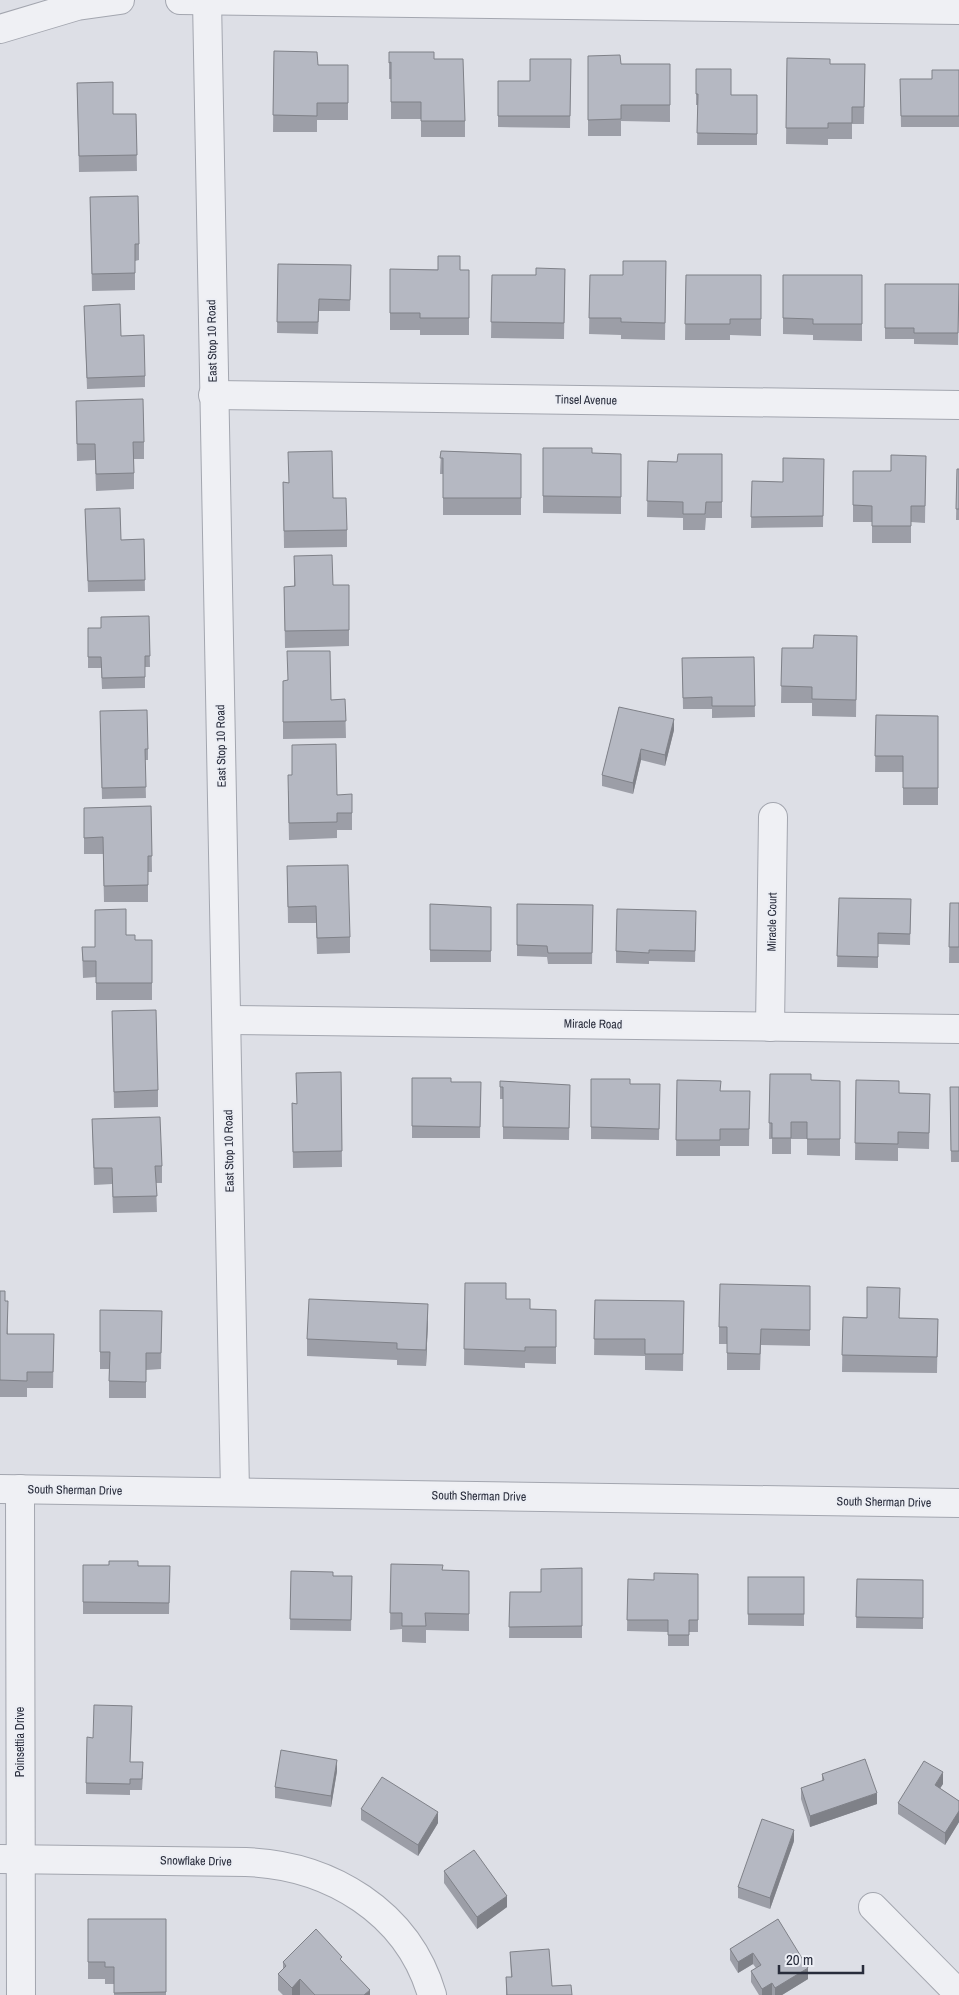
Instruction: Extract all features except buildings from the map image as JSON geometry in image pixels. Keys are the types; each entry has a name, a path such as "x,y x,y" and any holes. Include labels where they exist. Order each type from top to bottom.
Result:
{"street":[{"path":"0,29 77,6 120,0"},
{"path":"180,0 959,10"},
{"name":"East Stop 10 Road","path":"207,0 235,1492"},
{"name":"Tinsel Avenue","path":"213,395 959,405"},
{"name":"Miracle Court","path":"770,1026 773,817"},
{"name":"Miracle Road","path":"227,1020 959,1029"},
{"name":"South Sherman Drive","path":"10,1489 959,1503"},
{"name":"Poinsettia Drive","path":"10,1489 10,1859 21,1995"},
{"name":"Snowflake Drive","path":"10,1859 271,1864 323,1877 348,1889 381,1912 407,1942 427,1978 432,1995"},
{"path":"873,1907 959,1994"}]}
